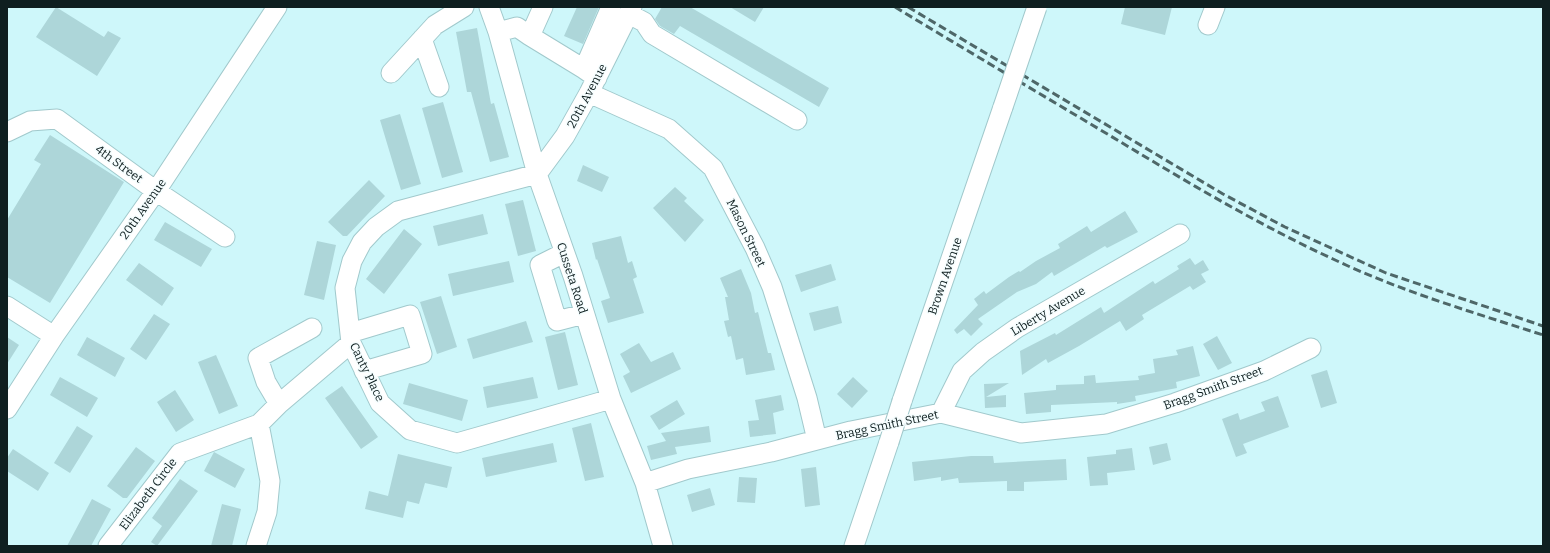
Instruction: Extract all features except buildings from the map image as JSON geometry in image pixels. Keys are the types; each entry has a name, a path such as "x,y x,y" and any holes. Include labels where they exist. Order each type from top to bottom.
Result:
{"street":[{"name":"20th Avenue","path":"7,409 54,336 156,191 277,7"},
{"path":"392,73 435,25 464,7"},
{"name":"Cusseta Road","path":"489,7 498,32 537,174 611,398 645,483 663,546"},
{"path":"530,36 542,7"},
{"path":"590,80 611,7"},
{"name":"Brown Avenue","path":"854,546 1037,7"},
{"path":"1208,25 1215,7"},
{"name":"20th Avenue","path":"537,174 565,136 590,80 630,10"},
{"path":"630,10 644,22 652,34 797,120"},
{"name":"Mason Street","path":"498,32 517,27 590,80 669,130 713,168 755,248 772,287 807,398 817,440"},
{"path":"422,39 439,86"},
{"name":"4th Street","path":"7,132 30,121 57,119 156,191 224,237"},
{"name":"Canty Place","path":"537,174 398,212 376,227 362,242 352,261 345,288 350,338 380,403 410,430 457,443 611,398"},
{"name":"Liberty Avenue","path":"941,413 962,371 983,352 1017,328 1180,234"},
{"path":"564,253 540,265 557,321 584,314"},
{"path":"7,306 54,336"},
{"path":"350,338 410,315 422,354 364,371"},
{"path":"279,404 266,382 258,358 312,328"},
{"name":"Elizabeth Circle","path":"108,546 180,453 259,424 350,338"},
{"name":"Bragg Smith Street","path":"645,483 688,469 771,452 817,440 941,413 1021,433 1106,424 1175,403 1264,371 1311,348"},
{"path":"256,546 267,512 270,482 259,424"}],"railway":[{"path":"895,7 1191,184 1275,231 1358,271 1410,291 1543,335"},
{"path":"908,7 1223,194 1285,227 1386,273 1543,326"}]}
